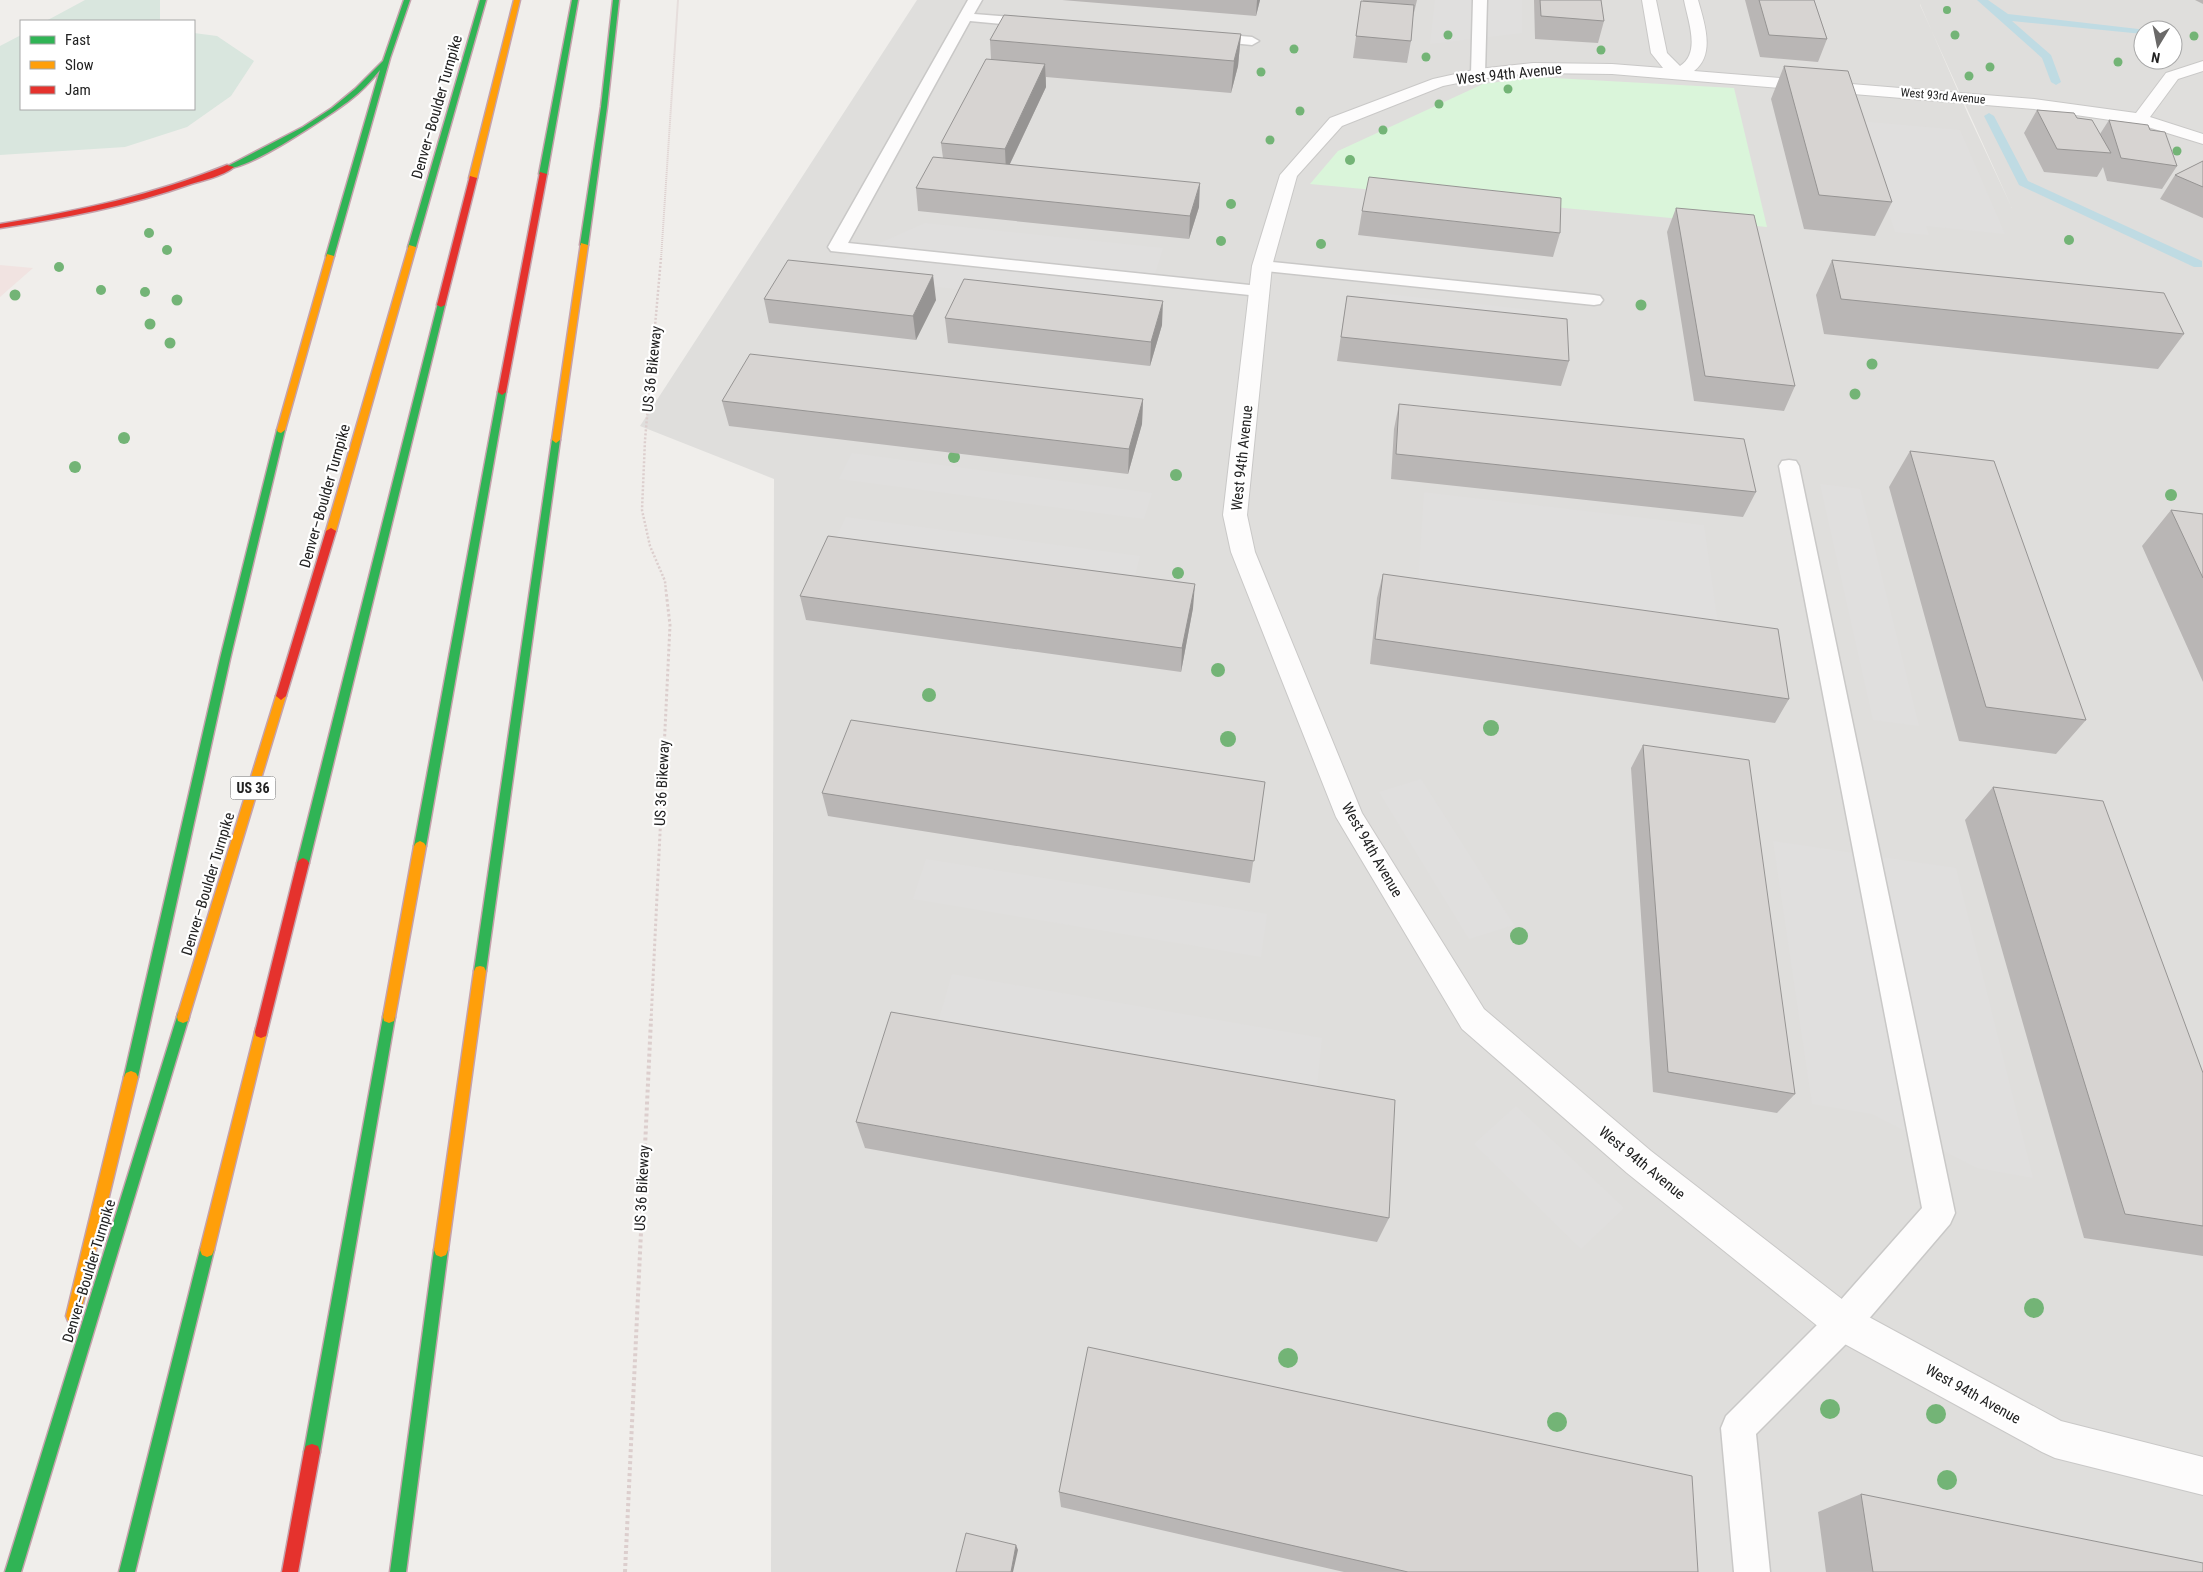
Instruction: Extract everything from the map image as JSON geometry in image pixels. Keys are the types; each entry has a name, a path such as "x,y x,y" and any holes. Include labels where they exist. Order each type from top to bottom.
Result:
{"highway":[{"path":"72,1323 116,1141 225,660 290,396 387,58 407,0"},
{"name":"Denver–Boulder Turnpike","path":"11,1572 314,589 483,0"},
{"path":"127,1572 517,0"},
{"path":"290,1572 485,484 575,0"},
{"path":"398,1572 468,1051 604,107 616,0"},
{"path":"0,226 45,220 135,199 204,177 251,158 281,143 329,113 360,88 387,58"},
{"path":"11,1572 50,1409"}],"street":[{"path":"1649,0 1659,53 1664,61 1679,74 1694,63 1698,56 1698,39 1691,0"},
{"path":"2140,119 2172,76 2203,66"},
{"name":"West 94th Avenue","path":"1679,74 1568,67 1533,68 1478,74 1439,82 1336,122 1289,175 1261,279 1235,515 1243,552 1350,817 1473,1019 1639,1162 1843,1323 2055,1439 2203,1476"},
{"name":"West 93rd Avenue","path":"1679,74 2034,104 2140,119 2203,138"}],"lane":[{"path":"975,0 837,246 1261,279 1594,300"},
{"path":"1478,74 1480,0"},
{"path":"966,17 1047,24"},
{"path":"1194,36 1252,41"},
{"path":"1752,1572 1738,1428 1843,1323 1939,1213 1789,466"}],"path":[{"name":"US 36 Bikeway","path":"625,1572 670,625 666,581 650,546 642,510 645,440 657,314 678,0"}],"shaded area":[{"path":"85,0 160,0 160,20 48,20"},
{"path":"917,0 2203,0 2203,1572 771,1572 774,479 640,426","holes":["1932,31 2012,208 1968,114"]},
{"path":"1435,0 1522,0 1522,33 1430,44"},
{"path":"195,33 217,36 254,61 231,96 187,127 125,147 0,155 0,46 20,36 20,110 195,110"},
{"path":"1858,121 1960,130 2005,234 1926,226 1929,235 1895,232"},
{"path":"925,223 1163,248 1144,310 812,273"},
{"path":"0,265 33,268 0,297"},
{"path":"1379,293 1541,311 1542,329 1378,311"},
{"path":"852,453 1152,493 1144,519 839,479"},
{"path":"1820,484 1860,489 1919,726 1873,720"},
{"path":"1424,492 1704,525 1718,624 1418,586"},
{"path":"846,517 1140,556 1132,587 832,546"},
{"path":"1421,779 1514,925 1469,939 1379,792"},
{"path":"1773,841 1956,868 2033,1178 1977,1168 1872,1114 1812,1104"},
{"path":"926,859 1267,914 1261,957 913,899"},
{"path":"952,974 1322,1038 1317,1087 939,1019"},
{"path":"1516,1106 1624,1208 1581,1249 1474,1144"}],"green space":[{"path":"1536,77 1734,88 1767,227 1310,184 1338,151 1483,84"}],"building":[{"path":"1540,0 1601,0 1604,21 1541,16"},
{"path":"1759,0 1814,0 1827,39 1769,35"},
{"path":"1361,1 1414,5 1411,41 1356,36"},
{"path":"1004,15 1241,34 1234,61 990,40"},
{"path":"986,59 1045,64 1005,149 941,143"},
{"path":"1784,66 1848,71 1892,202 1819,195"},
{"path":"2037,110 2074,113 2077,118 2092,120 2111,153 2057,149"},
{"path":"2109,120 2148,125 2150,130 2165,132 2177,166 2121,158"},
{"path":"933,157 1200,183 1190,216 916,188"},
{"path":"2203,161 2203,187 2175,175"},
{"path":"1369,177 1561,198 1560,233 1362,211"},
{"path":"1676,208 1754,215 1795,386 1705,376"},
{"path":"788,260 933,275 913,316 764,299"},
{"path":"1832,260 2164,293 2184,334 1841,299"},
{"path":"964,279 1163,301 1151,342 945,318"},
{"path":"1347,296 1567,319 1569,361 1341,337"},
{"path":"750,354 1143,399 1129,449 722,401"},
{"path":"1399,404 1744,439 1756,492 1396,454"},
{"path":"1910,451 1994,461 2086,720 1986,707"},
{"path":"2171,510 2203,514 2203,578"},
{"path":"828,536 1195,584 1182,648 800,596"},
{"path":"1383,574 1778,629 1789,699 1375,639"},
{"path":"851,720 1265,782 1254,861 822,793"},
{"path":"1643,745 1749,760 1795,1094 1668,1072"},
{"path":"1993,787 2103,801 2203,1073 2203,1226 2125,1214"},
{"path":"891,1012 1395,1100 1389,1218 856,1122"},
{"path":"1088,1347 1692,1476 1698,1572 1408,1572 1059,1492"},
{"path":"1861,1494 2203,1563 2203,1572 1873,1572"},
{"path":"966,1533 1016,1545 1011,1572 956,1572"}],"waterway":[{"path":"1982,0 2005,17 2133,30"},
{"path":"2002,17 2047,57 2056,82"},
{"path":"1989,116 2023,183 2198,264"}],"traffic: fast":[{"path":"330,256 387,58 407,0"},
{"path":"412,247 483,0"},
{"path":"543,174 575,0"},
{"path":"584,245 604,107 616,0"},
{"path":"230,167 306,129 334,110 353,95 383,63"},
{"path":"303,863 441,305"},
{"path":"420,846 502,392"},
{"path":"131,1077 225,659 281,430"},
{"path":"480,971 556,440"},
{"path":"13,1572 183,1017"},
{"path":"312,1452 389,1017"},
{"path":"127,1572 207,1250"},
{"path":"398,1572 441,1250"}],"traffic: slow":[{"path":"473,178 517,0"},
{"path":"556,440 584,245"},
{"path":"331,531 412,247"},
{"path":"281,430 330,256"},
{"path":"183,1017 281,696"},
{"path":"389,1017 420,846"},
{"path":"441,1250 480,971"},
{"path":"207,1250 261,1032"},
{"path":"73,1316 131,1077"}],"traffic: jam":[{"path":"0,226 117,204 174,188 230,167"},
{"path":"502,392 543,174"},
{"path":"441,305 473,178"},
{"path":"281,696 331,531"},
{"path":"261,1032 303,863"},
{"path":"290,1572 312,1452"}]}
